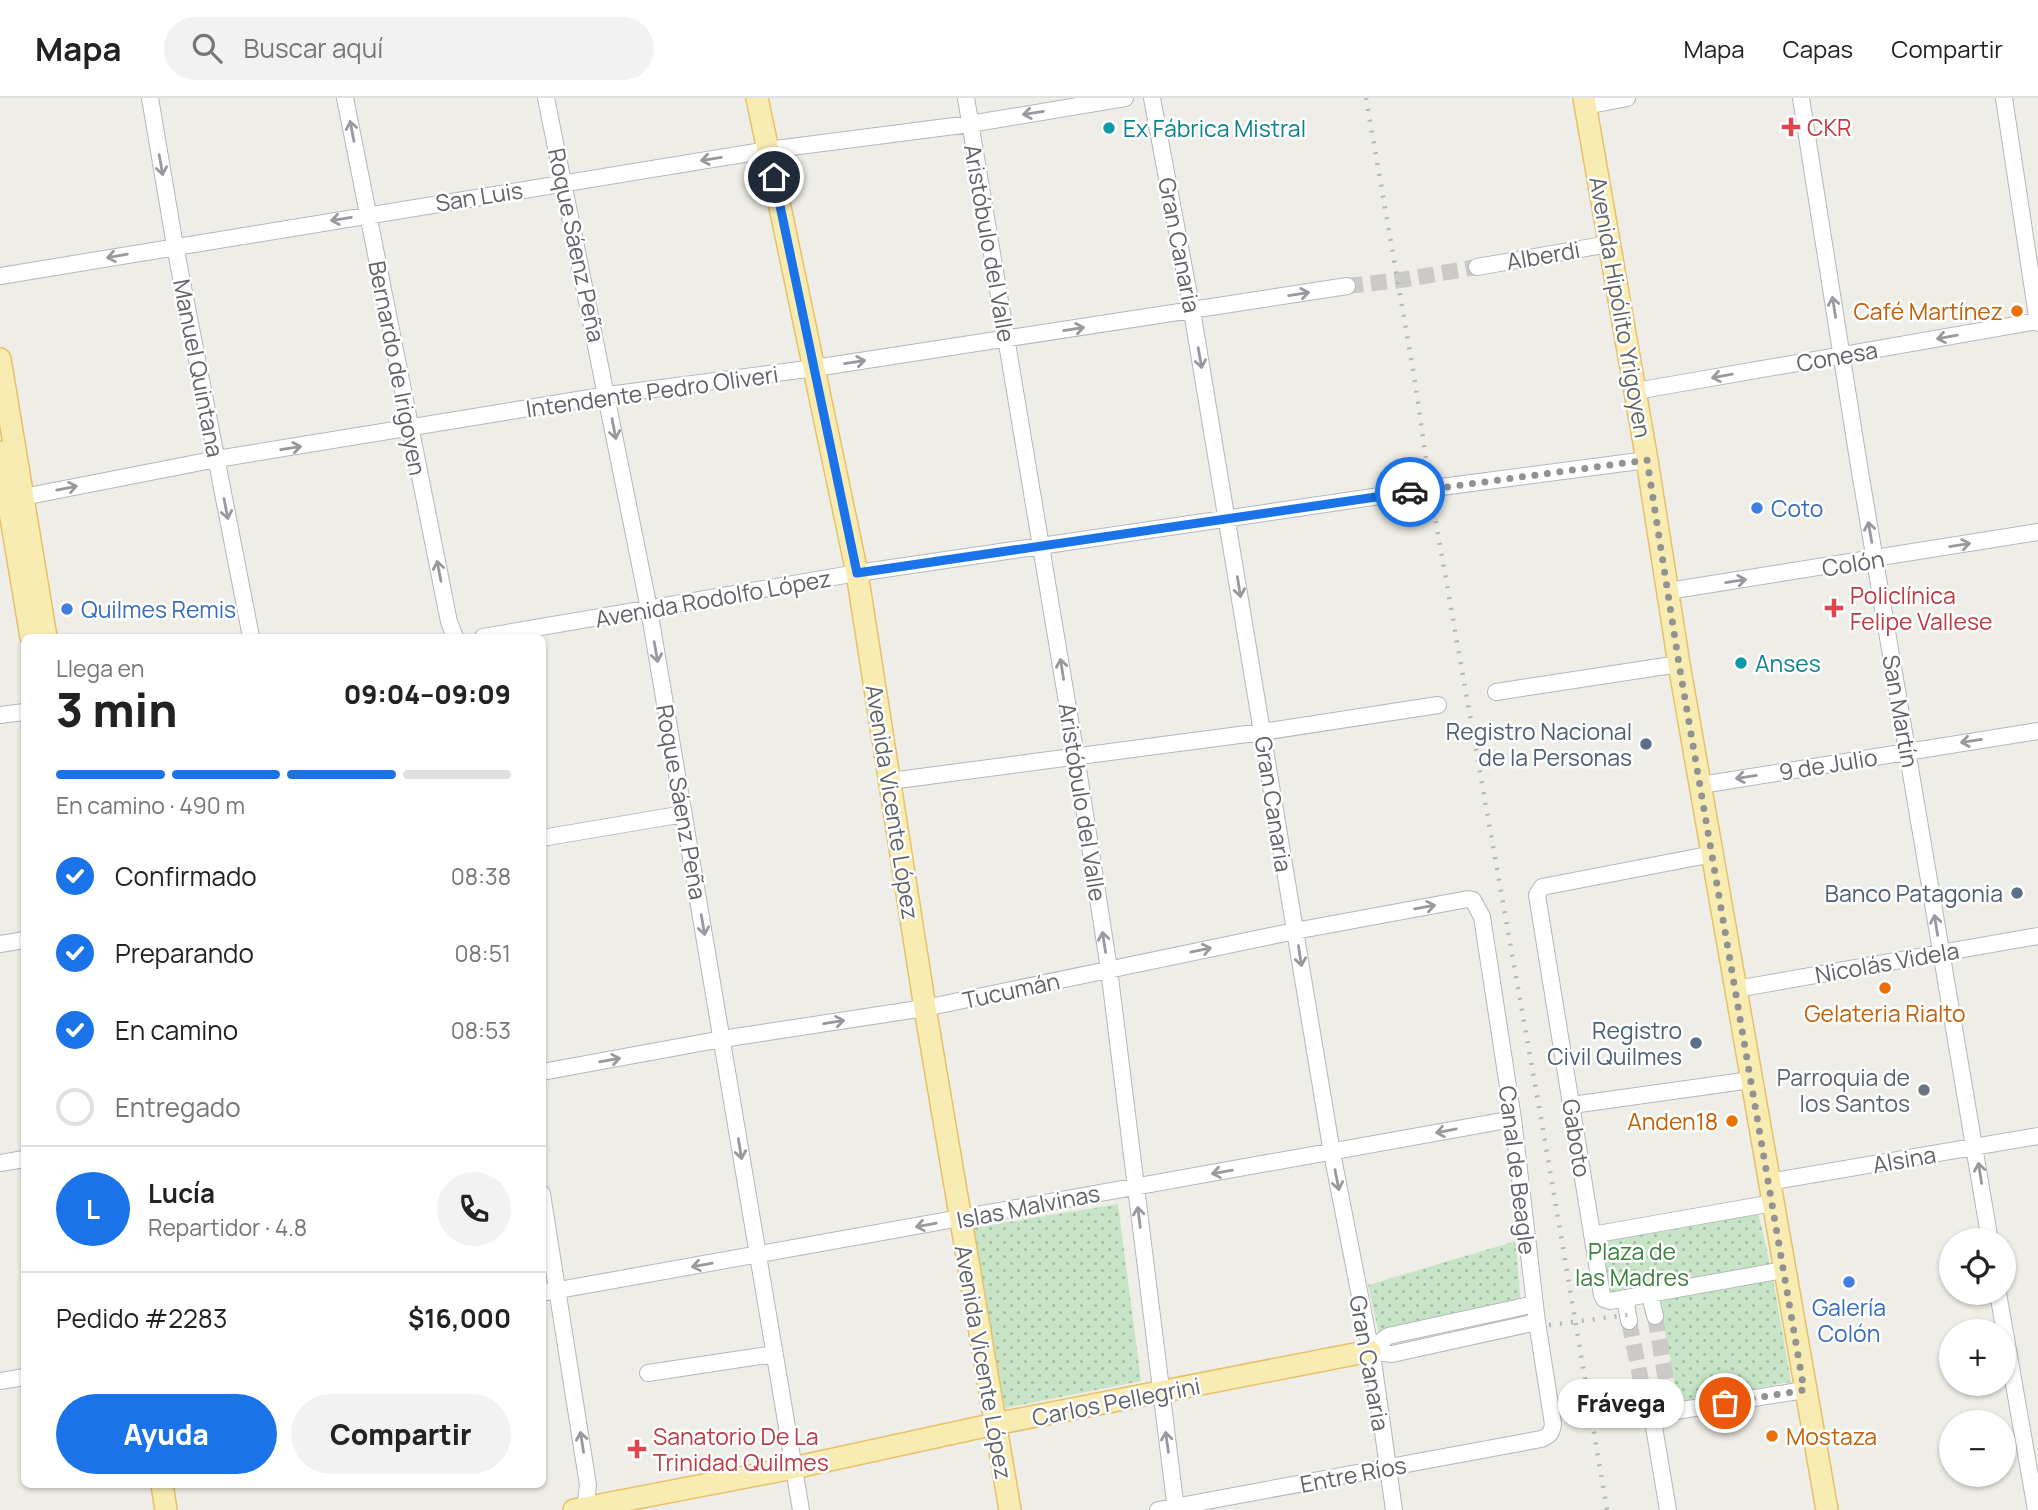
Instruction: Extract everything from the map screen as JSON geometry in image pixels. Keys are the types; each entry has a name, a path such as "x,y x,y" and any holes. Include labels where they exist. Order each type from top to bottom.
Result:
{"main road":[{"name":"Avenida Vicente López","path":"757,98 857,573 959,1219 1010,1510"},
{"name":"Avenida Hipólito Yrigoyen","path":"1585,102 1636,391 1679,664 1827,1510"},
{"path":"0,359 10,499 31,634"},
{"path":"0,452 45,634"},
{"name":"Carlos Pellegrini","path":"582,1509 793,1468 995,1424 1370,1352"},
{"path":"163,1488 166,1510"},
{"path":"177,1488 180,1510"}],"street":[{"name":"Manuel Quintana","path":"150,98 175,246 250,634"},
{"name":"Bernardo de Irigoyen","path":"345,98 449,622 454,634"},
{"name":"Roque Sáenz Peña","path":"546,98 649,609 801,1510"},
{"name":"Aristóbulo del Valle","path":"966,98 1109,969 1176,1508"},
{"name":"San Luis","path":"0,276 768,150 970,124 1125,98"},
{"name":"Gran Canaria","path":"1152,98 1228,519 1332,1153 1370,1352 1394,1510"},
{"path":"1585,102 1627,98"},
{"name":"San Martín","path":"1801,98 1841,355 1988,1228"},
{"path":"2004,98 2038,322"},
{"name":"Alberdi","path":"1477,267 1609,244"},
{"name":"Intendente Pedro Oliveri","path":"10,499 217,459 607,395 815,369 1347,286"},
{"name":"Conesa","path":"1636,391 2038,322"},
{"name":"Avenida Rodolfo López","path":"501,634 857,573 1441,487 1647,460"},
{"name":"Colón","path":"1668,591 2038,532"},
{"path":"1496,692 1679,664"},
{"path":"890,781 1262,732 1438,705"},
{"path":"0,715 21,712"},
{"name":"9 de Julio","path":"1701,785 2038,730"},
{"path":"546,837 684,814"},
{"name":"Gaboto","path":"1625,1298 1610,1301 1604,1299 1537,895 1542,887 1713,854"},
{"name":"Tucumán","path":"546,1071 722,1039 925,1008 1295,931 1468,899 1476,904"},
{"name":"Canal de Beagle","path":"1476,904 1482,917 1513,1119 1537,1322 1553,1424 1548,1436"},
{"name":"Nicolás Videla","path":"1736,989 2038,936"},
{"path":"0,944 21,940"},
{"path":"1572,1105 1751,1080"},
{"name":"Islas Malvinas","path":"550,1292 1513,1119"},
{"name":"Alsina","path":"1592,1235 1975,1146 2038,1136"},
{"path":"0,1163 21,1160"},
{"path":"546,1243 550,1292 588,1485 582,1509"},
{"path":"1629,1321 1625,1298 1784,1270"},
{"path":"1650,1295 1655,1316"},
{"name":"Carlos Pellegrini","path":"1370,1352 1388,1336 1535,1304"},
{"path":"2000,1305 2036,1510"},
{"name":"Carlos Pellegrini","path":"1370,1352 1392,1354 1537,1322"},
{"path":"648,1373 774,1354"},
{"path":"0,1381 21,1378"},
{"path":"1652,1415 1804,1390"},
{"path":"1668,1392 1672,1412"},
{"path":"1644,1396 1652,1415 1668,1510"},
{"name":"Entre Ríos","path":"1158,1510 1548,1436"}],"green space":[{"path":"1118,1204 1141,1381 1004,1408 972,1228"},
{"name":"Plaza de las Madres","path":"1758,1212 1770,1264 1608,1296 1595,1243"},
{"path":"1516,1241 1521,1308 1381,1343 1368,1285"},
{"path":"1773,1279 1791,1382 1678,1402 1659,1299"}],"tunnel":[{"path":"1347,286 1477,267"},
{"path":"1655,1316 1668,1392"},
{"path":"1629,1321 1644,1396"}],"railway":[{"path":"1366,98 1415,381 1430,489 1607,1510"},
{"path":"1549,1325 1628,1315"}],"way so far":[{"path":"1410,492 1647,460 1679,664 1804,1390 1725,1403"}],"place":[{"name":"CKR","path":"1791,127"},
{"name":"Ex Fábrica Mistral","path":"1109,128"},
{"name":"Café Martínez","path":"2017,311"},
{"name":"Coto","path":"1757,508"},
{"name":"Policlínica Felipe Vallese","path":"1834,608"},
{"name":"Quilmes Remis","path":"67,609"},
{"name":"Anses","path":"1741,663"},
{"name":"Registro Nacional de la Personas","path":"1646,744"},
{"name":"Banco Patagonia","path":"2017,893"},
{"name":"Gelateria Rialto","path":"1885,988"},
{"name":"Registro Civil Quilmes","path":"1696,1043"},
{"name":"Parroquia de los Santos","path":"1924,1090"},
{"name":"Anden18","path":"1732,1121"},
{"name":"Galería Colón","path":"1849,1282"},
{"name":"Frávega","path":"1725,1403"},
{"name":"Mostaza","path":"1772,1436"},
{"name":"Sanatorio De La Trinidad Quilmes","path":"637,1449"}],"route":[{"path":"774,177 857,573 1410,492"}]}
